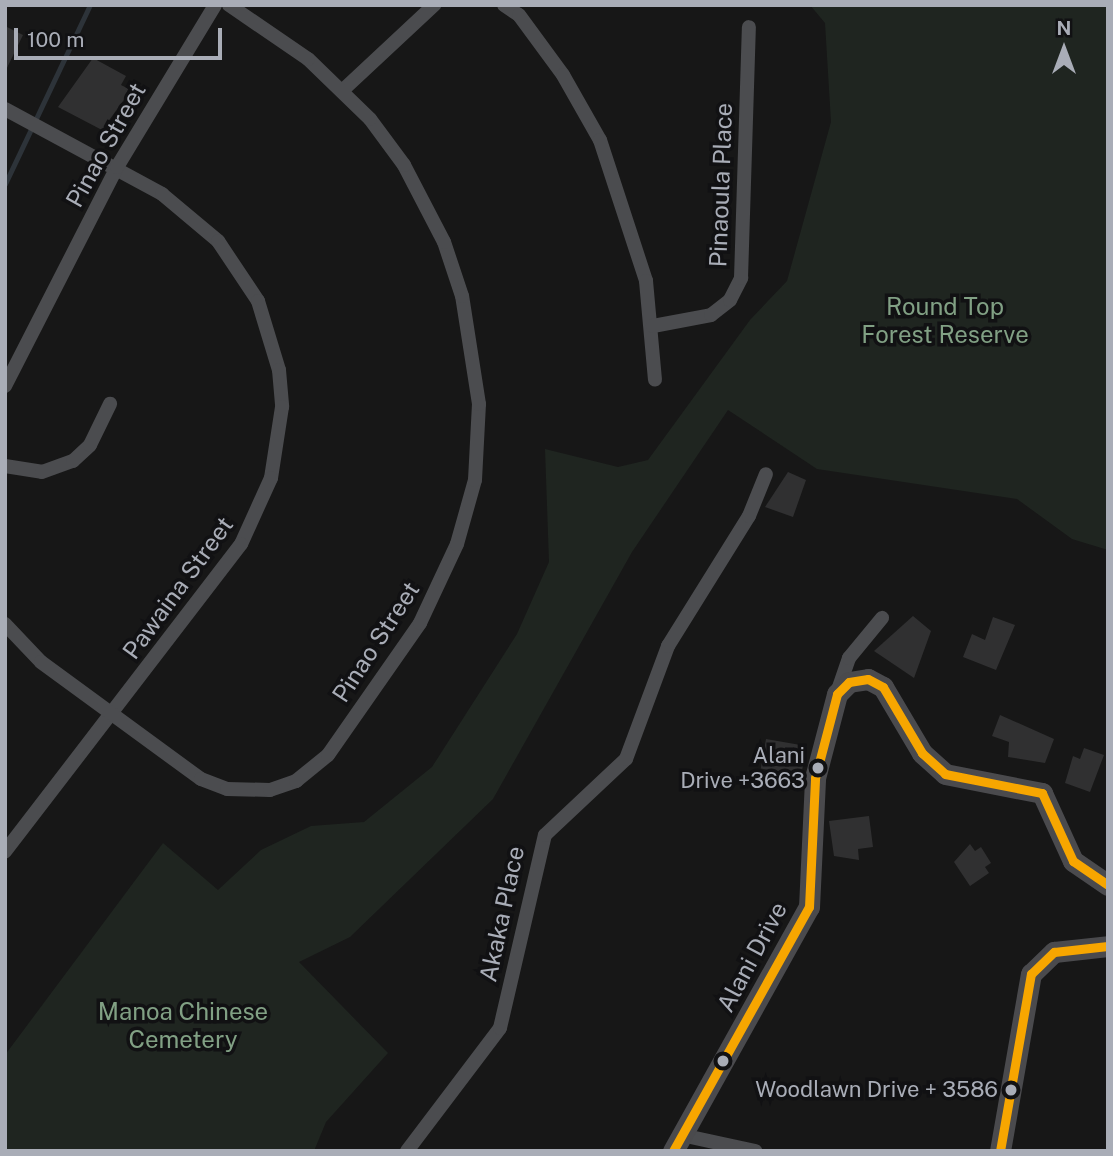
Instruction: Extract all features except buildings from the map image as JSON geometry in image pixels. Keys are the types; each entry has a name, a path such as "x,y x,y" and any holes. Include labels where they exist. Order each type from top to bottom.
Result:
{"street":[{"name":"Pinao Street","path":"5,386 117,167 215,5"},
{"name":"Pinao Street","path":"5,624 41,662 113,716 214,785 256,792 296,781 328,755 413,634 457,544 480,429 462,296 419,190 343,90 229,5"},
{"path":"343,90 434,5"},
{"path":"504,5 522,10 563,75 600,140 628,209 653,326 655,380"},
{"name":"Pinaoula Place","path":"653,326 710,315 730,300 741,278 749,27"},
{"name":"Pawaina Street","path":"6,849 113,716 253,523 271,478 282,407 271,335 240,270 192,215 117,167 7,110"},
{"path":"5,466 42,472 73,461 90,445 110,404"},
{"name":"Akaka Place","path":"407,1151 500,1028 541,841 626,759 668,646 749,516 766,474"},
{"name":"Alani Drive","path":"680,1143 809,907 815,778 849,658 882,618"},
{"path":"837,694 857,679 876,682 922,753 945,774 1040,791 1073,862 1108,885"},
{"path":"1000,1151 1031,974 1054,952 1108,946"},
{"path":"680,1143 755,1151"}],"green space":[{"name":"Round Top Forest Reserve","path":"810,5 1108,5 1108,550 1072,539 1017,499 817,469 728,410 632,552 493,799 350,937 299,962 388,1053 326,1122 314,1151 5,1151 5,1055 163,843 218,890 261,850 311,826 364,822 432,767 517,634 549,562 545,449 618,467 648,460 750,320 787,281 831,122 825,23"}],"waterway":[{"path":"5,184 90,5"}],"transit line":[{"path":"673,1151 809,907 815,778 837,694 849,682 868,679 883,687 922,753 945,774 1042,793 1073,861 1108,885"},
{"path":"1000,1151 1031,974 1054,952 1108,946"}],"place":[{"name":"Alani Drive +3663","path":"818,768"},
{"name":"Woodlawn Drive + 3586","path":"1011,1090"}],"park label":[{"name":"Manoa Chinese Cemetery","path":"183,1026"}]}
